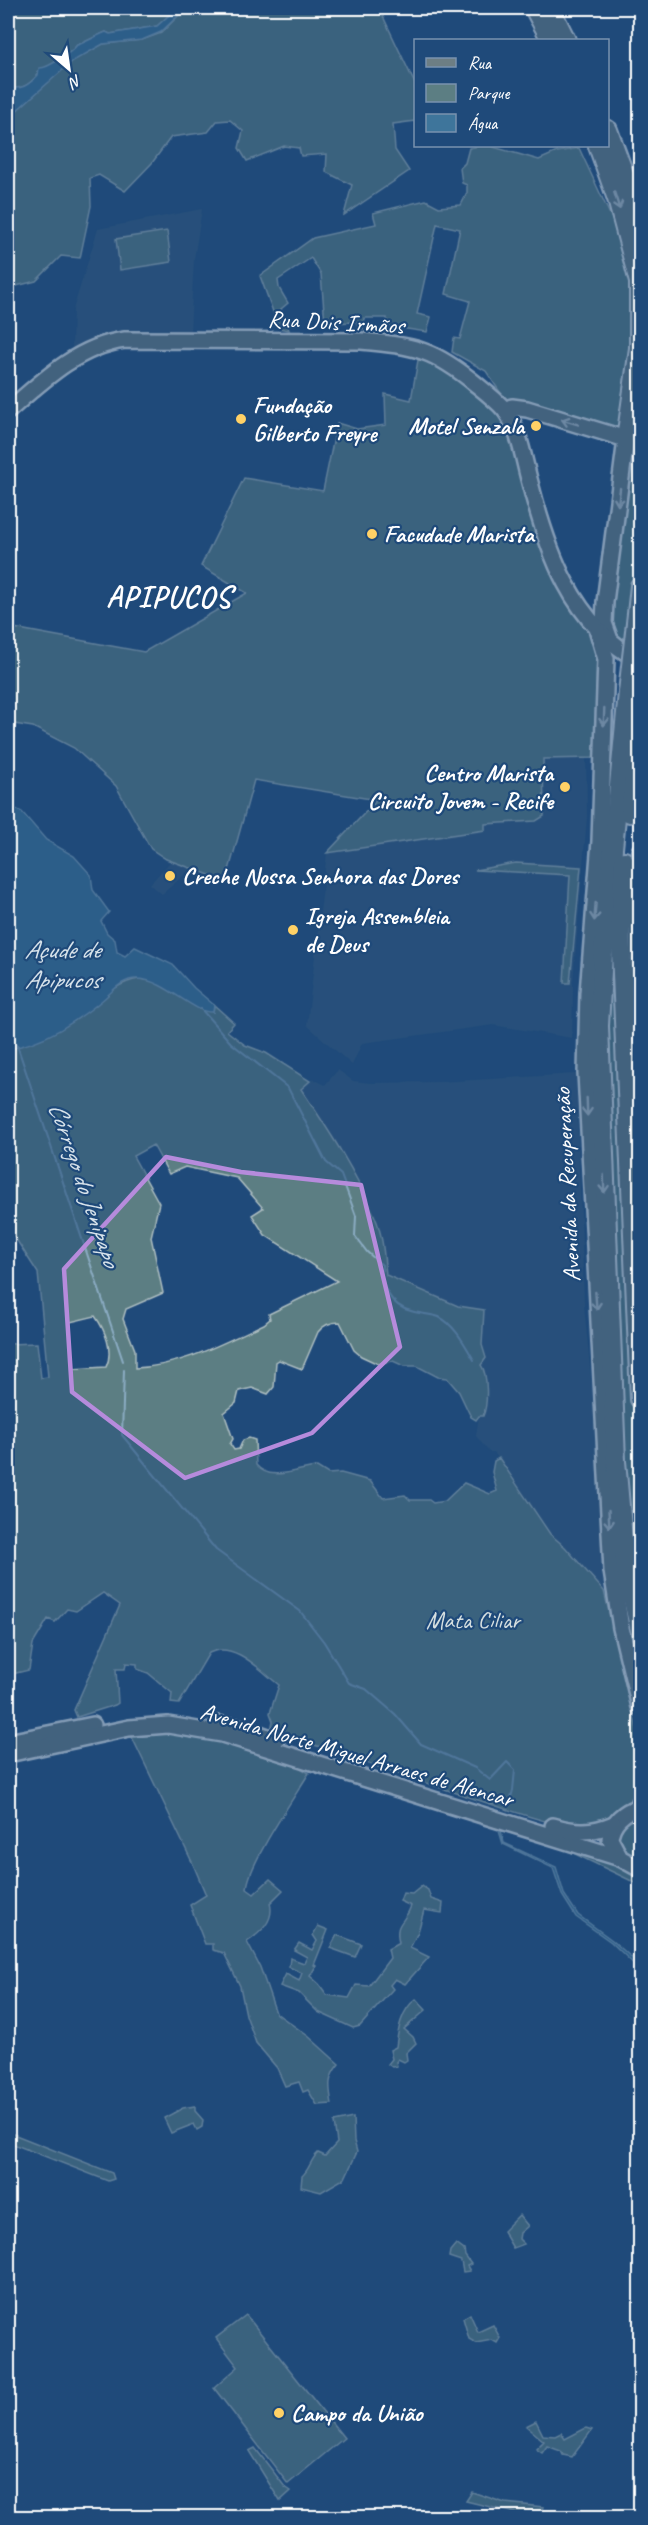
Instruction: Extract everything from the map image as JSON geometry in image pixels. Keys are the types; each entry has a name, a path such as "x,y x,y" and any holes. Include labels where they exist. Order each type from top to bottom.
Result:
{"highway":[{"path":"534,8 550,39"},
{"path":"550,8 566,39"},
{"path":"609,133 623,171 640,231"},
{"path":"598,147 617,199 640,283 639,348 626,439"},
{"name":"Avenida da Recuperação","path":"640,586 603,953 598,1026 614,1424 626,1572 640,1630"},
{"path":"635,888 633,848 640,726"},
{"path":"633,848 620,926 640,1399"},
{"path":"603,1387 614,1424 606,1461"}],"main road":[{"name":"Rua Dois Irmãos","path":"8,411 42,382 87,351 112,341 153,339 361,341 399,345 436,355 461,371 505,410 521,447 549,550 574,600 612,651 640,669"},
{"path":"505,410 527,409 626,439"},
{"name":"Avenida da Recuperação","path":"626,439 604,623 612,651 588,993 586,1073 595,1280 612,1571 621,1628 640,1707"},
{"path":"574,600 590,604 606,597"},
{"name":"Rua Dois Irmãos","path":"612,651 640,661"},
{"path":"635,888 640,1019"},
{"name":"Avenida Norte Miguel Arraes de Alencar","path":"8,1742 126,1720 167,1717 243,1728 334,1760 566,1830 580,1833 592,1832 614,1824"},
{"name":"Avenida Norte Miguel Arraes de Alencar","path":"8,1754 129,1728 168,1725 222,1734 620,1858 640,1869"},
{"path":"620,1858 610,1839 614,1824 635,1809 640,1793"}],"highlighted area":[{"path":"166,1157 241,1172 361,1185 400,1347 312,1433 185,1478 72,1392 64,1269"}],"shaded area":[{"path":"202,209 194,259 190,331 112,334 72,351 73,310 98,229"},
{"path":"418,360 534,525 544,556 555,579 595,758 586,758 587,816 573,982 572,1038 493,1025 362,1043 352,1065 307,1025 327,853 377,800 254,780 226,881 191,869 162,894 150,884 171,861 151,849 116,786 74,748 33,727 8,723 8,627 144,652 247,593 201,566 244,478 323,491 337,423 357,429 386,425 385,394 411,400"},
{"path":"338,1070 353,1081 370,1083 441,1082 576,1074 584,1306 594,1410 604,1591 565,1547 550,1534 494,1452 489,1452 476,1436 479,1416 473,1308 458,1306 386,1275 382,1238 375,1217 331,1134 301,1088 313,1079 325,1085"}],"green space":[{"path":"8,8 177,8 157,26 110,34 106,32 77,45 65,56 38,71 38,75 28,84 16,88 8,87"},
{"path":"186,8 379,8 414,82 414,121 393,124 395,150 409,171 344,215 352,185 326,172 327,154 301,156 299,148 284,146 247,161 239,148 243,131 230,120 217,121 208,132 171,137 152,163 125,191 99,175 90,178 91,206 80,258 61,256 36,281 8,288 8,118 72,61 103,44 142,40 161,33"},
{"path":"494,147 539,160 557,152 579,148 612,219 637,298 622,434 508,404 486,371 452,352 454,338 460,339 470,301 446,294 460,229 437,224 417,314 431,317 427,332 387,326 387,318 365,318 363,329 358,329 357,322 325,323 321,274 311,258 278,280 279,288 288,303 281,309 289,330 279,328 260,276 313,238 376,224 373,213 426,200 439,207 461,205 467,193 467,185 462,183 460,168 465,163 469,148"},
{"path":"167,231 171,262 120,270 116,239"},
{"path":"418,360 434,362 456,376 493,405 502,418 523,476 534,525 544,556 555,579 597,640 595,758 543,759 544,816 536,821 485,824 485,830 327,853 377,800 254,780 226,881 166,859 151,849 116,786 74,748 33,727 8,723 8,627 144,652 247,593 201,566 244,478 323,491 337,423 357,429 386,425 385,394 411,400"},
{"path":"640,372 640,549 628,651 610,638 608,608"},
{"path":"516,863 581,867 570,983 564,983 570,875 475,870"},
{"name":"Mata Ciliar","path":"139,979 158,982 197,1007 213,1012 214,1005 234,1023 227,1031 245,1045 266,1053 310,1081 301,1089 341,1151 375,1217 383,1246 386,1275 458,1306 484,1310 482,1345 486,1358 481,1365 486,1382 485,1411 483,1416 479,1416 476,1420 471,1417 459,1392 447,1378 438,1377 417,1366 404,1366 393,1361 378,1364 361,1356 354,1350 340,1322 337,1322 325,1326 318,1332 302,1369 279,1360 276,1362 274,1387 268,1394 252,1388 239,1391 236,1403 224,1413 233,1439 230,1444 234,1450 239,1449 243,1440 249,1438 255,1440 256,1465 269,1473 285,1473 317,1467 328,1474 341,1473 370,1481 383,1498 405,1495 410,1500 429,1500 433,1503 445,1501 464,1483 490,1494 497,1491 492,1472 494,1461 499,1458 550,1534 565,1547 604,1591 640,1742 639,1769 633,1794 619,1814 609,1821 595,1827 585,1828 541,1820 271,1730 273,1721 270,1713 279,1685 247,1659 228,1651 218,1650 209,1653 179,1704 171,1703 172,1693 148,1673 137,1669 137,1664 126,1663 125,1669 116,1669 118,1703 77,1717 74,1710 120,1605 103,1593 76,1611 67,1609 55,1622 48,1619 33,1644 29,1670 8,1675 8,1344 37,1343 41,1378 48,1377 38,1273 8,1227 8,1044 14,1048 60,1029 82,1015 112,990 129,981","holes":["153,1145 169,1174 185,1167 237,1178 263,1208 252,1215 265,1235 337,1281 269,1314 270,1319 264,1324 218,1346 169,1363 135,1368 135,1350 123,1319 126,1309 163,1293 151,1237 159,1203 133,1156","95,1316 109,1348 106,1367 72,1369 70,1322"]},
{"path":"610,979 617,979 630,1246 637,1512 640,1536 640,1601 634,1569 625,1467 608,1071"},
{"path":"169,1732 207,1735 278,1754 309,1773 263,1848 249,1878 247,1889 254,1894 270,1879 283,1890 270,1903 270,1915 265,1926 247,1942 260,1967 276,2013 308,2036 339,2064 332,2074 330,2083 332,2104 317,2105 308,2090 303,2092 299,2082 285,2086 277,2068 256,2043 246,2015 240,1986 224,1953 213,1950 213,1944 205,1944 190,1905 206,1895 130,1733"},
{"path":"640,1811 640,1864 616,1848 616,1827"},
{"path":"570,1848 614,1865 619,1863 640,1871 640,1885 569,1851"},
{"path":"422,1886 428,1890 431,1899 443,1903 442,1913 424,1910 418,1932 410,1948 429,1957 405,1984 395,1979 390,1985 393,1989 360,2026 353,2028 318,2012 299,1993 280,1986 286,1974 299,1981 302,1973 289,1967 290,1958 304,1963 307,1957 294,1950 299,1943 312,1950 317,1941 313,1935 318,1926 328,1930 314,1965 316,1966 310,1976 327,1995 349,1998 356,1985 369,1986 390,1958 388,1949 399,1943 399,1926 411,1906 400,1901 403,1893 412,1894"},
{"path":"337,1935 361,1944 355,1957 330,1948"},
{"path":"416,1999 426,2010 404,2029 416,2043 406,2053 407,2060 404,2062 398,2059 397,2066 392,2067 388,2064 392,2059 390,2050 396,2047 399,2027 404,2015"},
{"path":"195,2106 195,2111 203,2120 202,2127 197,2130 194,2124 171,2133 164,2118 183,2108"},
{"path":"353,2118 357,2152 345,2178 321,2192 301,2187 302,2176 315,2156 318,2153 325,2156 337,2143 334,2122"},
{"path":"8,2132 112,2173 114,2179 108,2181 8,2142"},
{"path":"519,2215 528,2226 520,2233 519,2239 524,2244 513,2248 503,2231"},
{"path":"456,2244 464,2250 471,2264 467,2266 470,2271 463,2272 461,2261 449,2257 450,2251"},
{"path":"470,2314 478,2332 493,2325 500,2338 497,2343 492,2340 476,2343 469,2339 463,2318"},
{"name":"Campo da União","path":"246,2315 344,2438 288,2484 214,2388 238,2367 216,2338"},
{"path":"536,2421 543,2435 555,2436 561,2433 565,2439 586,2428 592,2430 572,2457 547,2446 542,2453 536,2449 544,2441 526,2426"},
{"path":"255,2448 285,2487 291,2491 280,2501 249,2451"},
{"path":"472,2492 505,2503 543,2507 540,2517 531,2517 466,2501"}],"water":[{"path":"177,8 186,8 161,32 142,40 103,44 73,61 8,118 8,87 17,88 28,84 38,75 39,68 59,60 77,45 106,32 110,34 157,26"},
{"name":"Açude de Apipucos","path":"8,805 22,812 46,840 74,856 91,875 93,890 109,912 101,921 107,933 115,940 117,952 125,956 135,947 173,965 214,1005 213,1012 197,1008 159,985 132,979 122,983 97,1005 53,1033 14,1048 8,1044"},
{"path":"502,1822 504,1823 501,1831 504,1843 556,1867 564,1894 578,1915 612,1940 640,1965 640,1970 611,1942 576,1917 562,1895 553,1868 503,1844 499,1831"}],"waterway":[{"path":"201,1009 231,1043 288,1088 326,1162 341,1175 356,1216 355,1236 367,1252 382,1265 383,1280 392,1300 397,1305 414,1312 436,1316 445,1321 459,1336 474,1360"},
{"name":"Córrego do Jenipapo","path":"17,1045 123,1361"},
{"name":"Córrego do Jenipapo","path":"124,1370 122,1435 216,1550 300,1611 324,1642 349,1683 366,1689 395,1714 421,1744 475,1768 490,1780 507,1762 515,1770 509,1805"}],"place":[{"name":"Fundação Gilberto Freyre","path":"241,419"},
{"name":"Motel Senzala","path":"536,426"},
{"name":"Facudade Marista","path":"372,534"},
{"name":"Centro Marista Circuito Jovem - Recife","path":"565,787"},
{"name":"Creche Nossa Senhora das Dores","path":"170,876"},
{"name":"Igreja Assembleia de Deus","path":"293,930"},
{"name":"Campo da União","path":"279,2413"}],"district":[{"name":"APIPUCOS","path":"169,597"}]}
